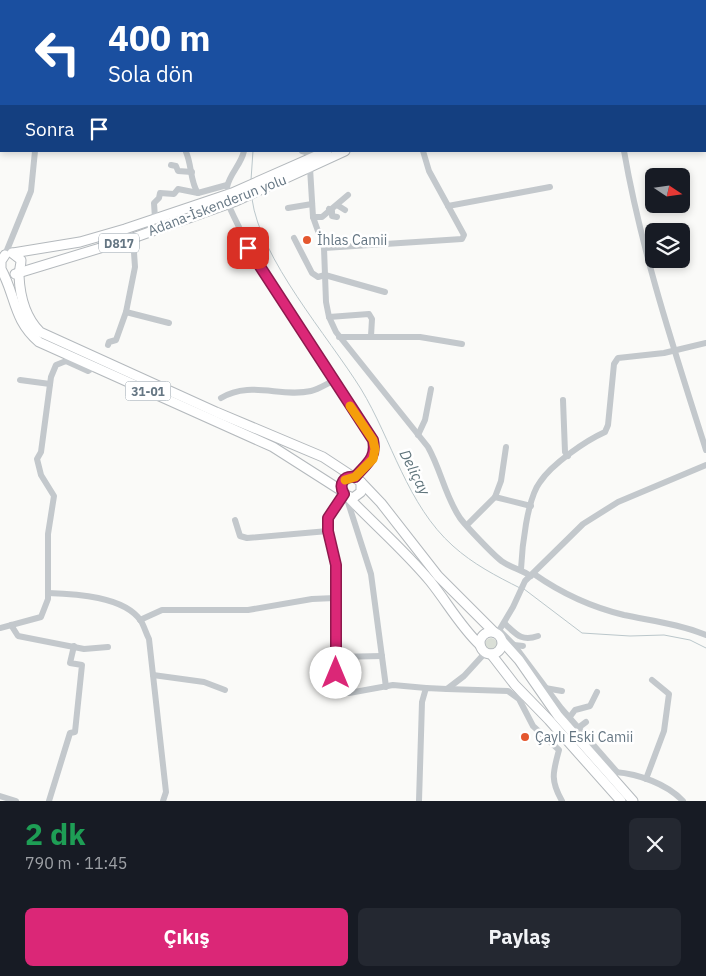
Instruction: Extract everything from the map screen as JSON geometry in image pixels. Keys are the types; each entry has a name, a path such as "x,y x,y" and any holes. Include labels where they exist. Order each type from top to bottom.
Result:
{"highway":[{"name":"Adana-İskenderun yolu","path":"6,254 80,242 271,182 310,168 343,152"},
{"name":"D817","path":"271,182 322,153"},
{"name":"Adana-İskenderun yolu","path":"2,275 133,238 230,196"},
{"name":"31-01","path":"621,801 456,619 431,583 404,552 345,495 273,447 38,342 27,332 19,319 2,275 0,261 6,254 21,260 18,272 21,294 27,315 40,332 216,412 323,457 356,479 380,503 438,576 498,634 519,660 558,716 613,772 633,801"},
{"path":"356,479 361,492 356,497 345,495 343,481 356,479"},
{"path":"488,632 498,634 500,650 486,651 483,636 488,632"}],"street":[{"path":"6,254 31,191 35,152"},
{"path":"186,152 194,187 198,193"},
{"path":"244,152 240,164 232,173 230,196 248,248 373,440 375,449 373,459 356,479"},
{"path":"324,248 462,239 464,235 428,171 423,152"},
{"path":"624,152 632,197 674,350 706,450"},
{"path":"171,165 176,166 178,171 192,172"},
{"path":"310,168 313,217 324,248 326,302 329,316 339,337 418,435 438,464 445,489 460,519 502,562 521,569 530,577 572,597 594,606 626,615 687,627 706,636"},
{"path":"448,206 550,187"},
{"path":"155,218 154,203 159,198 160,193 174,194 178,190 230,196"},
{"path":"313,217 322,217 329,209 338,205 348,195"},
{"path":"288,208 312,204"},
{"path":"338,205 345,210"},
{"path":"329,209 332,210 332,216 337,217"},
{"path":"108,345 109,342 116,340 126,312 135,267 133,238"},
{"path":"294,238 312,273 318,277 325,275 385,292"},
{"path":"126,312 169,323"},
{"path":"329,316 369,314 372,319 371,336"},
{"path":"339,337 420,337 462,344"},
{"path":"521,569 522,548 540,482 581,444 605,432 608,425 614,364 618,358 674,350 706,343"},
{"path":"0,628 41,617 48,594 48,534 54,496 41,475 37,459 40,452 50,384 56,365 66,361 88,371 94,367"},
{"path":"20,380 50,384"},
{"path":"221,398 233,391 248,389 292,392 312,391 333,381"},
{"path":"418,435 425,420 430,389"},
{"path":"563,400 565,452 568,456"},
{"path":"467,526 495,497 501,481 506,447"},
{"path":"684,801 673,790 646,779 613,772 569,718 514,645 498,634 530,577 583,524 603,510 706,465"},
{"path":"345,495 328,518 328,531 336,565 335,657 336,685 340,692 349,693 386,687 508,691 519,699 533,726 559,750 552,772 554,787 562,801"},
{"path":"345,495 371,574 386,687"},
{"path":"495,497 532,506"},
{"path":"235,520 240,536 247,538 328,531"},
{"path":"48,594 102,598 120,605 140,620 149,639 166,792 163,801"},
{"path":"140,620 162,610 248,610 312,599 335,598"},
{"path":"504,623 519,638 528,640"},
{"path":"11,625 18,636 84,648 108,647"},
{"path":"523,646 528,640 538,636"},
{"path":"514,645 523,646 528,653"},
{"path":"49,801 70,733 75,732 82,665 70,663 74,646"},
{"path":"446,689 464,676 486,651"},
{"path":"335,657 382,656"},
{"path":"153,675 204,682 225,690"},
{"path":"646,779 664,730 669,694 652,680"},
{"path":"546,688 555,684"},
{"path":"419,801 422,702 426,688"},
{"path":"546,688 562,691"},
{"path":"569,718 575,710 590,706 597,692"},
{"path":"578,728 586,722"},
{"path":"0,796 16,801"}],"shaded area":[{"path":"489,638 493,638 497,644 493,650 489,650 485,646 485,642"}],"waterway":[{"name":"Deliçay","path":"251,180 253,152"},
{"name":"Deliçay","path":"252,199 258,222 281,272 361,389 412,492 437,530 453,546 469,558 520,588"},
{"name":"Deliçay","path":"524,589 582,633 630,636 664,635 690,640 706,648"}],"slow traffic":[{"path":"345,480 349,477 355,477 373,459 375,449 373,440 350,406"}],"place":[{"name":"İhlas Camii","path":"307,240"},
{"name":"Çaylı Eski Camii","path":"525,737"}],"route":[{"path":"248,248 280,300 373,440 375,449 373,459 355,477 349,477 343,481 341,488 344,494 328,518 328,531 336,565 336,673"}]}
